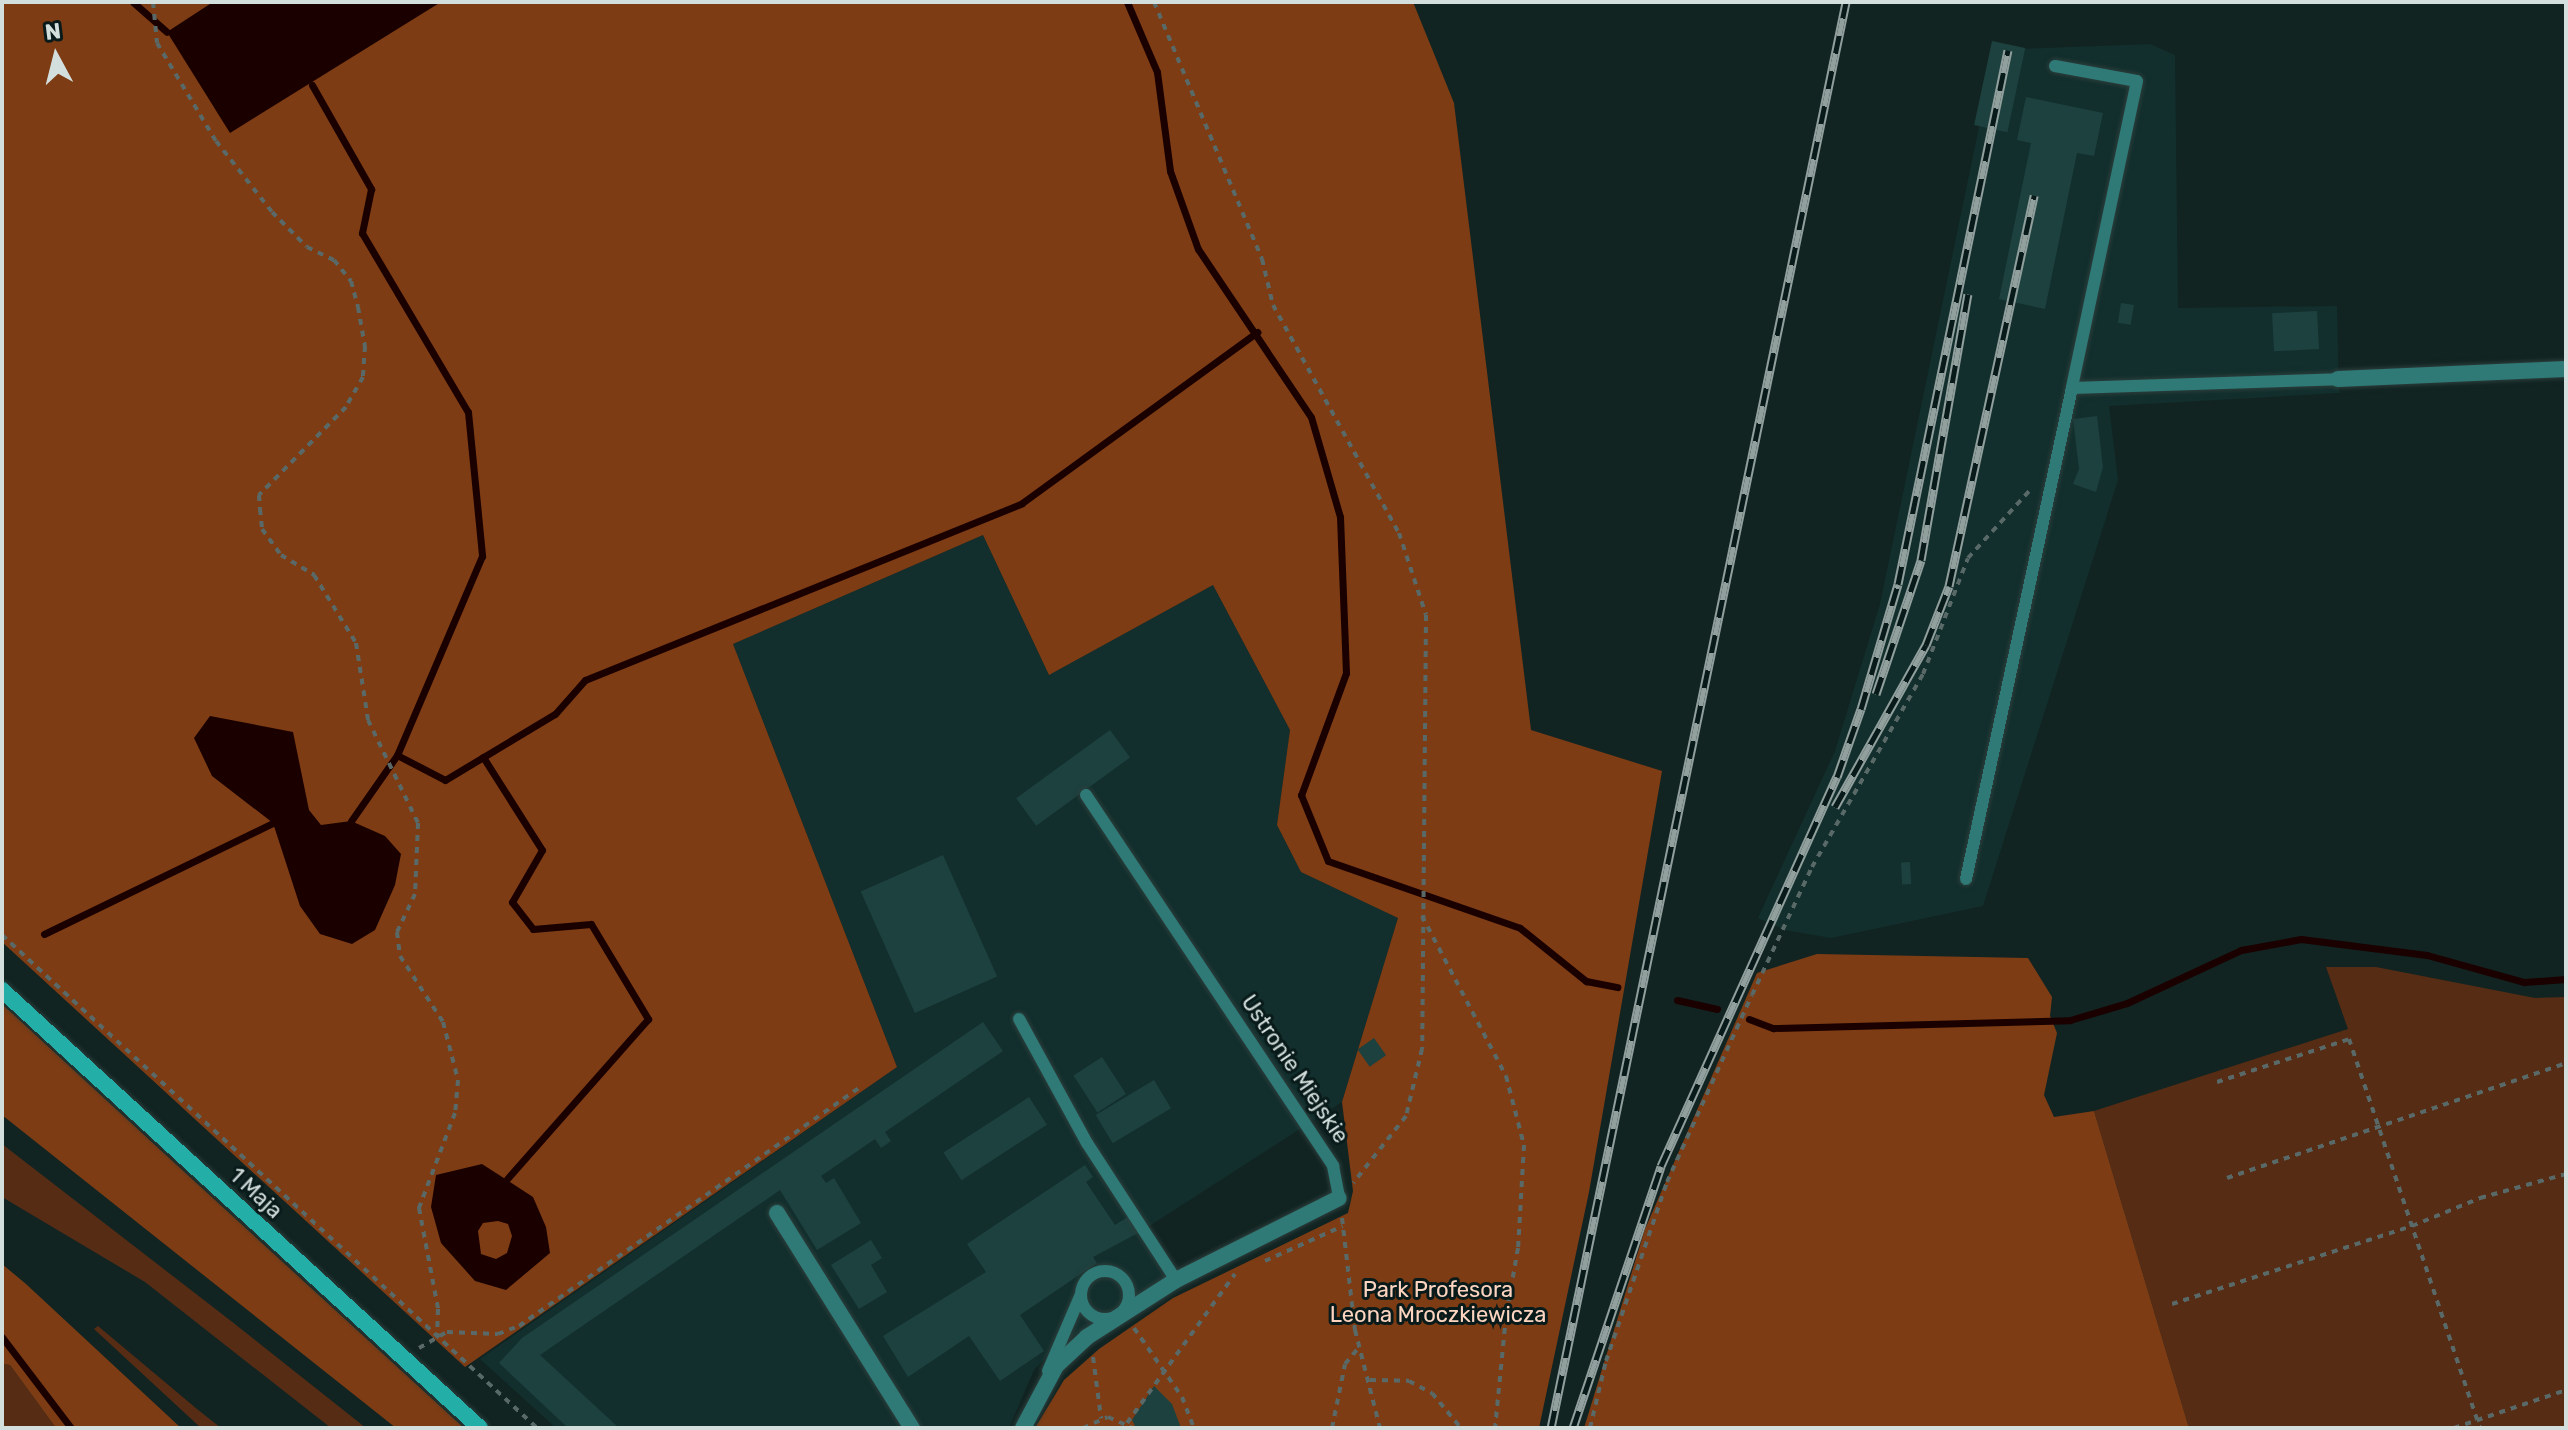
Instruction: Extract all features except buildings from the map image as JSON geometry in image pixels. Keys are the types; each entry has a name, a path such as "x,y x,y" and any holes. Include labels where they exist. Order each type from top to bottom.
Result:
{"street":[{"path":"2338,379 2566,369"},
{"name":"1 Maja","path":"2,990 480,1428"},
{"path":"1023,1428 1056,1366 1090,1334 1176,1280 1339,1198"},
{"path":"777,1213 912,1428"}],"lane":[{"path":"1966,879 2137,81 2055,66"},
{"path":"2072,388 2338,379"},
{"name":"Ustronie Miejskie","path":"1086,795 1333,1166 1339,1198"},
{"path":"1019,1019 1087,1143 1176,1280"},
{"path":"1036,1401 1081,1294 1093,1274 1116,1274 1129,1292 1120,1313 1098,1318 1085,1309 1081,1294"}],"path":[{"path":"153,2 157,43 216,141 298,238 334,260 351,281 358,307 365,346 363,377 346,407 259,495 260,509 262,529 281,555 314,575 356,643 368,720 418,823 415,894 397,932 400,956 443,1022 458,1080 455,1113 419,1208 438,1309 437,1335"},
{"path":"1154,2 1262,259 1273,305 1343,424 1399,533 1426,615 1428,707 1421,913 1422,1049 1406,1116 1339,1198 1360,1346 1380,1428"},
{"path":"1590,1428 1606,1361 1667,1182 1812,867 1923,674 1968,558 2055,463"},
{"path":"1421,913 1506,1076 1524,1145 1518,1248 1495,1428"},
{"path":"2,935 537,1428"},
{"path":"2217,1082 2349,1039 2480,1428"},
{"path":"2227,1178 2379,1128 2434,1104 2566,1063"},
{"path":"404,1359 437,1335 498,1334 519,1326 859,1088"},
{"path":"2172,1304 2412,1226 2480,1198 2566,1174"},
{"path":"1262,1262 1343,1226"},
{"path":"1127,1423 1161,1369 1235,1274 1248,1268"},
{"path":"1120,1313 1182,1397 1194,1428"},
{"path":"1090,1334 1101,1418"},
{"path":"1332,1428 1345,1364 1360,1346"},
{"path":"1370,1380 1409,1381 1432,1393 1461,1428"},
{"path":"2454,1428 2566,1390"},
{"path":"1083,1428 1101,1418 1127,1423 1133,1428"}],"shaded area":[{"path":"213,2 441,2 230,133 167,32"},
{"path":"2150,44 2175,55 2178,308 2337,306 2339,393 2109,406 2118,480 1983,906 1831,938 1785,930 1758,918 1835,751 1880,604 1995,50"},
{"path":"983,535 1049,675 1213,585 1290,730 1277,825 1301,872 1398,918 1342,1102 1140,1232 1166,1276 1055,1348 1034,1370 1009,1428 556,1428 480,1359 897,1067 733,644"},
{"path":"210,716 293,732 309,810 321,825 351,821 385,836 401,854 395,885 375,930 352,944 320,934 300,906 273,823 212,776 194,738"},
{"path":"2326,967 2376,967 2535,998 2566,997 2566,1428 2189,1428 2094,1111 2348,1029"},
{"path":"2,1144 366,1428 331,1428 145,1282 2,1197"},
{"path":"482,1164 533,1197 546,1227 550,1253 506,1290 475,1281 441,1243 431,1207 436,1175","holes":["498,1221 508,1224 512,1236 507,1253 496,1259 481,1254 478,1231 483,1223"]},
{"path":"98,1326 221,1428 201,1428 94,1329"},
{"path":"2,1364 10,1365 56,1428 2,1428"}],"green space":[{"name":"Park Profesora Leona Mroczkiewicza","path":"2,2 1413,2 1454,103 1531,730 1662,771 1589,1192 1539,1428 1035,1428 1064,1380 1099,1349 1173,1298 1348,1213 1353,1191 1342,1102 1398,918 1301,872 1277,825 1290,730 1213,585 1049,675 983,535 733,644 897,1067 465,1367 2,942"},
{"path":"1817,954 2028,958 2052,997 2050,1016 2057,1033 2044,1095 2054,1117 2094,1111 2189,1428 1584,1428 1645,1229 1757,973"},
{"path":"2,1004 464,1428 396,1428 2,1115"},
{"path":"2,1264 181,1428 56,1428 10,1365 2,1364"}],"waterway":[{"path":"133,2 167,32"},
{"path":"1127,2 1157,72 1170,171 1198,249 1311,417 1340,517 1346,673 1301,795 1328,861 1520,928 1586,981 1617,987"},
{"path":"312,85 371,189 362,233 468,412 482,556 397,755"},
{"path":"351,821 397,755 445,780 555,714 585,680 1022,503 1257,332"},
{"path":"483,757 542,850 512,902 533,929 591,924 648,1019 507,1179"},
{"path":"44,934 273,823"},
{"path":"1749,1019 1773,1028 2070,1020 2127,1003 2241,950 2301,939 2427,955 2524,982 2566,979"},
{"path":"1677,1000 1717,1009"},
{"path":"2,1337 71,1428"}],"railway":[{"path":"1551,1428 1846,2"},
{"path":"1573,1428 1661,1166 1837,777 1861,709 1898,584 2008,50"},
{"path":"1835,807 1926,645 1949,586 2034,195"},
{"path":"1876,694 1921,560 1968,294"}]}
